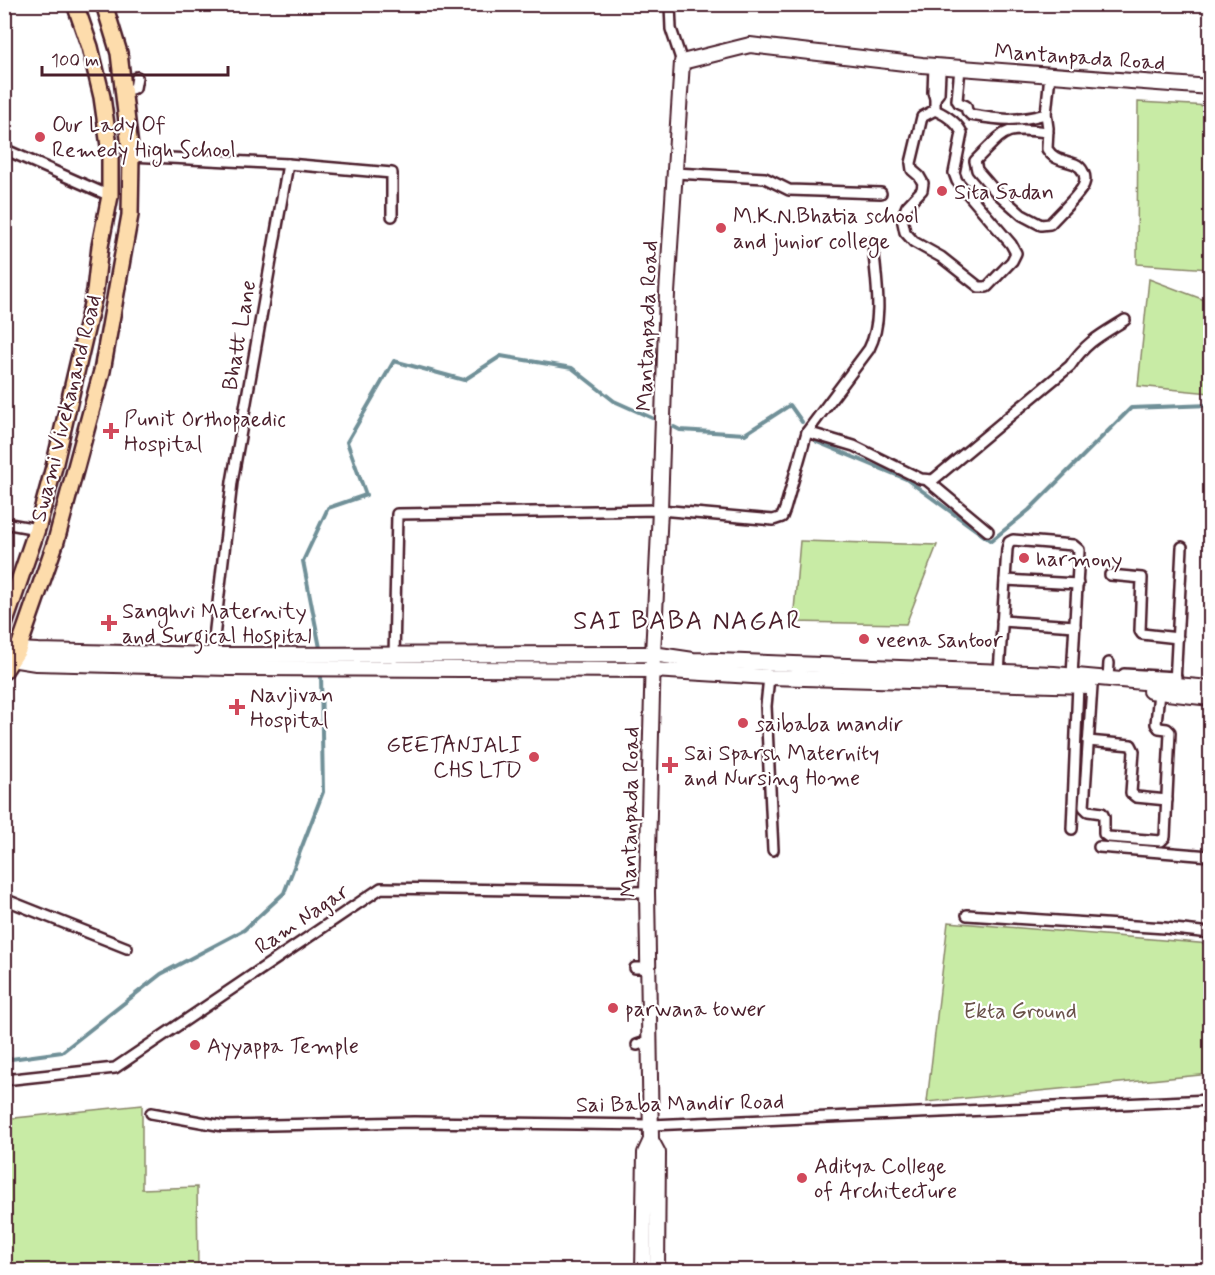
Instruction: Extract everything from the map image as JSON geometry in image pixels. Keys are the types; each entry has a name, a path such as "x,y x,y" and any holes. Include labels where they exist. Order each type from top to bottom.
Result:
{"main road":[{"name":"Swami Vivekanand Road","path":"4,625 37,529 78,372 95,291 100,246 110,196 110,153 102,97 90,47 75,4"},
{"name":"Swami Vivekanand Road","path":"9,657 50,560 102,371 130,215 131,156 124,91 119,53 104,4"}],"street":[{"path":"670,4 672,29 682,62"},
{"name":"Mantanpada Road","path":"651,1140 643,1043 642,968 647,892 653,654 667,293 682,62 750,45 937,66 1210,87"},
{"path":"935,110 935,98 939,93 937,66"},
{"path":"960,68 957,100 966,106 971,115 1008,121 1046,114"},
{"path":"1048,132 1009,130 975,161 977,170 995,191 1022,215 1041,225 1050,224 1084,185 1085,176 1076,164 1058,161 1046,144 1048,132 1046,114 1050,75"},
{"path":"124,91 135,88 137,77"},
{"path":"935,110 945,115 959,127 962,133 954,173 957,181 1011,244 1016,253 1012,261 987,287 979,287 941,257 914,242 905,232 902,218 907,206 922,190 923,183 912,170 911,163 922,117 935,110"},
{"path":"4,149 110,196"},
{"path":"131,156 288,164 392,173 392,216"},
{"name":"Bhatt Lane","path":"212,655 232,482 288,164"},
{"path":"675,173 765,178 789,190 881,193"},
{"path":"395,662 397,514 660,510 773,520 782,518 807,432 869,349 876,336 878,321 873,242"},
{"path":"928,481 942,475 1070,366 1093,339 1125,320"},
{"path":"807,432 854,446 928,481 988,531"},
{"path":"4,523 37,529"},
{"path":"999,672 1006,549 1009,542 1013,540 1073,545 1079,550 1080,556 1075,626 1088,741 1084,807 1088,812 1102,813 1104,834 1108,837 1161,841 1165,837 1170,732 1159,728 1156,724 1159,692"},
{"path":"1175,681 1182,547"},
{"path":"1110,575 1142,578 1140,631 1142,634 1178,638"},
{"path":"1005,580 1078,584"},
{"path":"1002,621 1075,626"},
{"path":"9,657 36,663 395,662 653,654 693,660 999,672 1210,698"},
{"path":"9,657 212,655 321,662"},
{"path":"395,662 653,670 769,677 1081,682 1108,671 1210,688"},
{"path":"769,677 766,706 773,850"},
{"path":"1072,829 1081,682"},
{"path":"1088,741 1131,745 1134,751 1131,793 1136,797 1167,800"},
{"path":"1099,847 1210,856"},
{"name":"Ram Nagar","path":"4,1080 115,1068 381,888 647,892"},
{"path":"4,899 127,948"},
{"path":"967,915 1210,933"},
{"name":"Sai Baba Mandir Road","path":"151,1113 223,1126 414,1122 651,1125 1210,1100"},
{"path":"643,1270 645,1153 651,1140"},
{"path":"651,1140 658,1153 657,1270"}],"green space":[{"path":"1138,102 1210,106 1210,269 1137,264"},
{"path":"1149,279 1210,302 1210,393 1138,386"},
{"path":"800,541 937,545 906,624 793,622"},
{"name":"Ekta Ground","path":"948,922 1210,944 1210,1074 927,1102"},
{"path":"142,1105 142,1189 197,1187 198,1270 5,1270 5,1119"}],"waterway":[{"path":"321,653 303,561 328,508 366,495 347,442 394,361 464,380 501,356 572,368 614,401 652,418"},
{"path":"674,427 680,430 745,434 790,405 802,422"},
{"path":"815,439 817,442 906,479 991,541 1029,510 1131,408 1210,405"},
{"path":"4,1060 62,1052 161,974 244,930 284,893 323,792 321,673"}],"place":[{"name":"Our Lady Of Remedy High School","path":"40,137"},
{"name":"Sita Sadan","path":"942,191"},
{"name":"M.K.N.Bhatia school and junior college","path":"721,228"},
{"name":"Punit Orthopaedic Hospital","path":"111,431"},
{"name":"harmony","path":"1024,558"},
{"name":"Sanghvi Maternity and Surgical Hospital","path":"109,623"},
{"name":"veena santoor","path":"864,639"},
{"name":"Navjivan Hospital","path":"237,707"},
{"name":"saibaba mandir","path":"743,723"},
{"name":"GEETANJALI CHS LTD","path":"534,757"},
{"name":"Sai Sparsh Maternity and Nursing Home","path":"670,765"},
{"name":"parwana tower","path":"613,1008"},
{"name":"Ayyappa Temple","path":"195,1045"},
{"name":"Aditya College of Architecture","path":"802,1178"}],"district":[{"name":"SAI BABA NAGAR","path":"688,620"}]}
